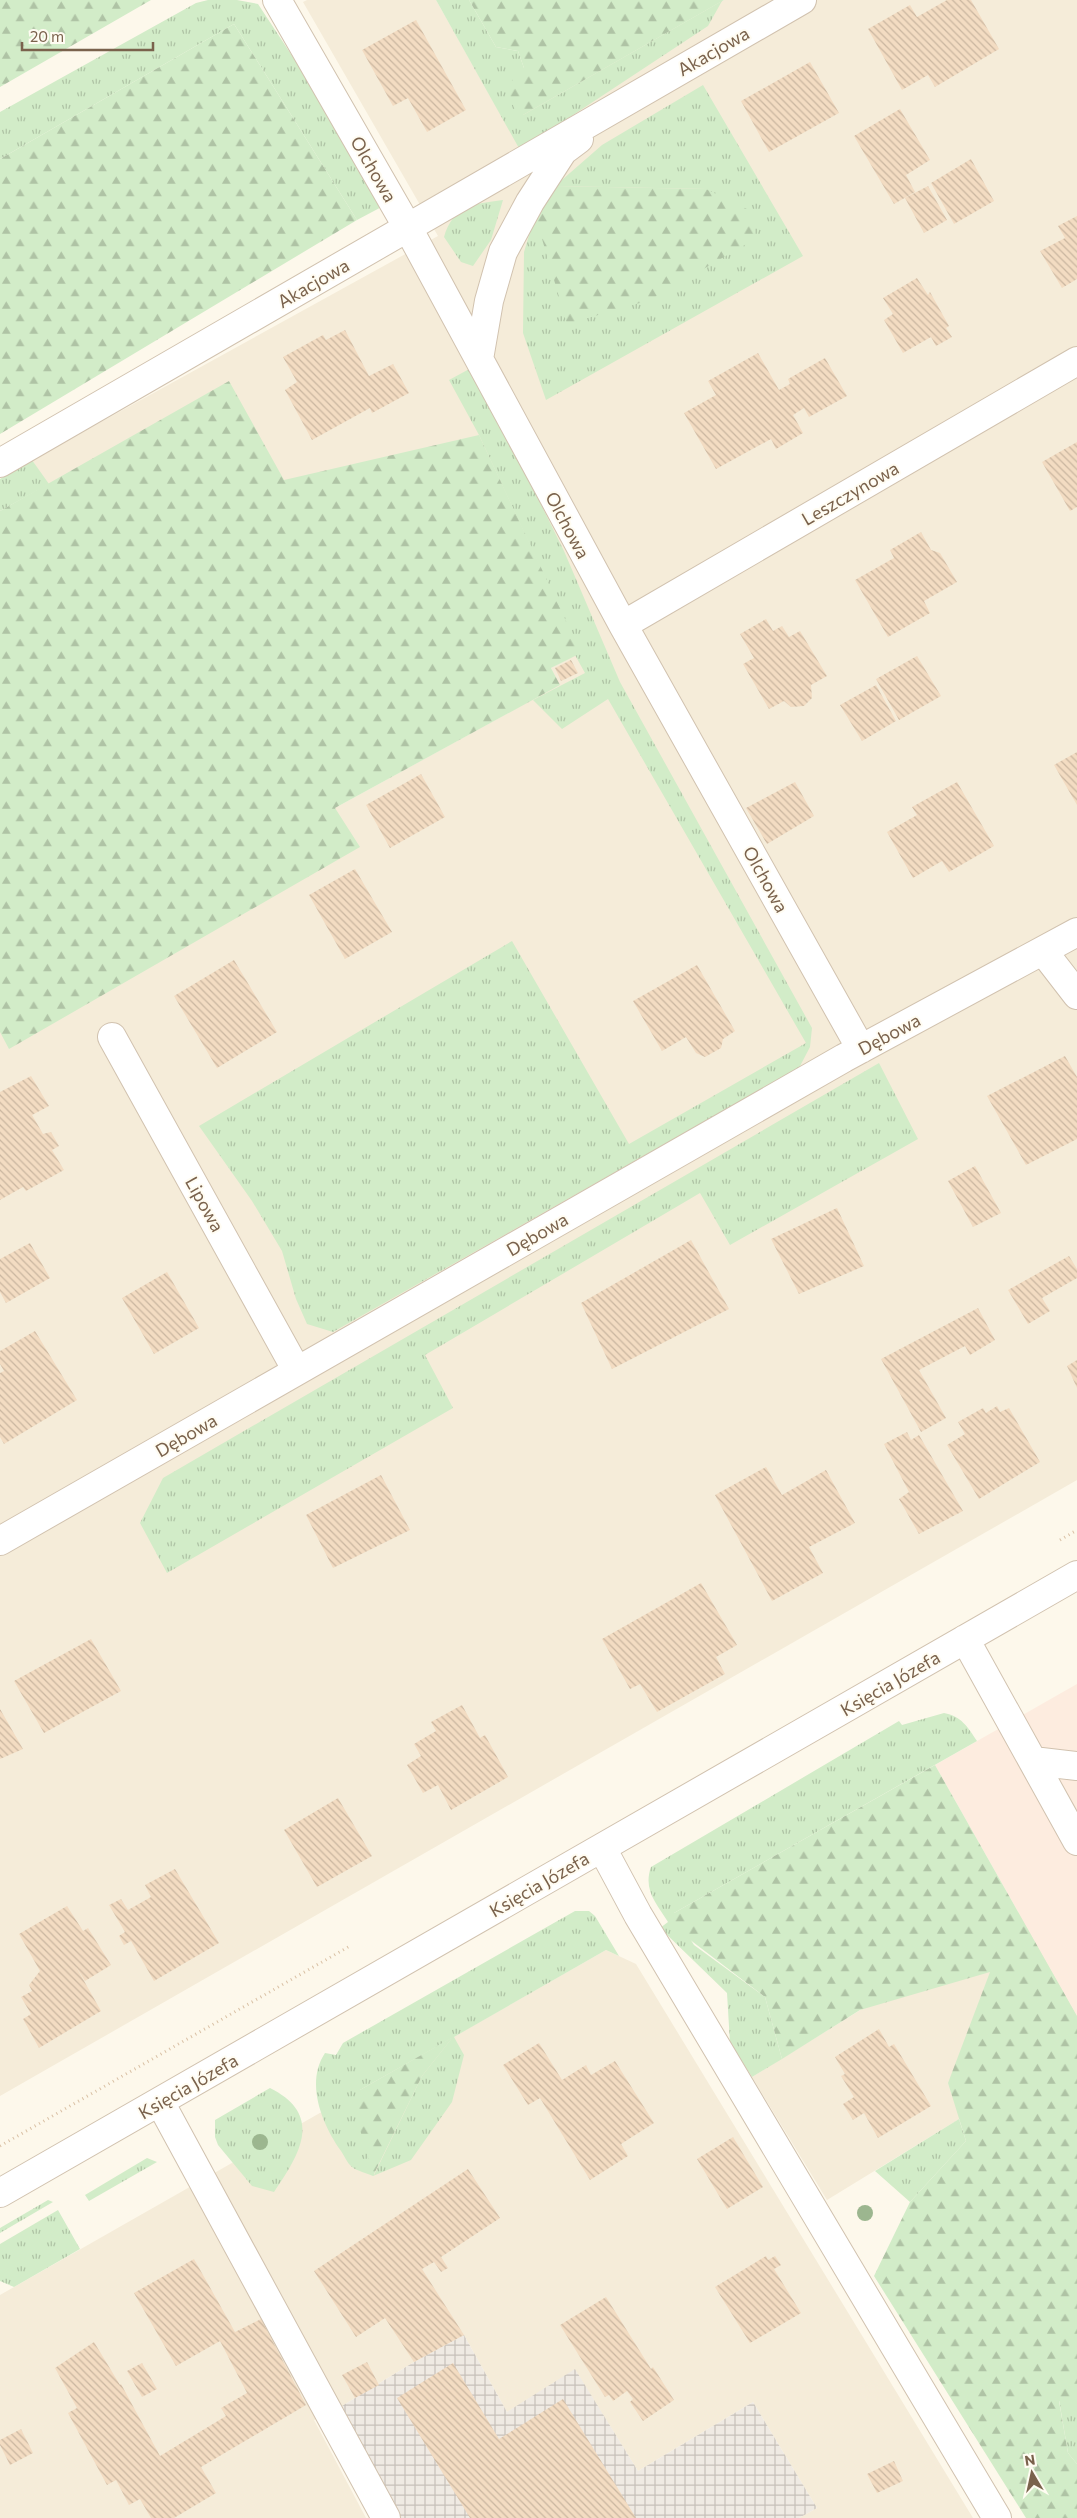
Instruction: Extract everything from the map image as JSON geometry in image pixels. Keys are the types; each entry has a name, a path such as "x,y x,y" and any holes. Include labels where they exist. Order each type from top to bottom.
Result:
{"street":[{"name":"Olchowa","path":"277,0 408,228 623,625 861,1049"},
{"name":"Akacjowa","path":"0,463 802,0"},
{"name":"Akacjowa","path":"479,360 489,301 503,252 530,202 563,152 625,102"},
{"name":"Leszczynowa","path":"623,625 1077,361"},
{"name":"Dębowa","path":"0,1542 861,1049 1077,932"},
{"path":"1043,951 1077,996"},
{"name":"Lipowa","path":"112,1037 297,1371"},
{"name":"Księcia Józefa","path":"0,2193 1077,1575"},
{"path":"965,1639 1077,1841"},
{"path":"1033,1761 1077,1766"},
{"path":"602,1848 648,1932 997,2518"},
{"path":"160,2102 386,2518"}],"shaded area":[{"path":"307,0 436,0 506,124 724,0 1077,0 1077,1480 0,2096 0,975 335,808 559,685 551,668 575,655 139,628 32,460 438,236 303,2"},
{"path":"1077,1684 1077,2016 935,1765"},
{"path":"1019,1912 1077,2016 1077,2047 827,2200 752,2077"},
{"path":"606,1950 636,1964 973,2518 799,2518 817,2508 753,2402 638,2471 575,2370 507,2412 464,2335 414,2362 337,2409 314,2420 366,2518 0,2518 0,2295"},
{"path":"464,2335 507,2412 575,2369 638,2471 753,2402 817,2508 799,2518 400,2518 337,2409 414,2362"}],"green space":[{"path":"0,0 151,0 0,87"},
{"path":"208,0 237,0 258,4 389,203 357,220 234,24 0,159 0,112 196,3"},
{"path":"436,0 469,0 496,47 518,51 524,68 523,115 722,1 708,26 520,150"},
{"path":"469,0 724,0 523,115 514,108 507,86 524,68 518,51 496,47"},
{"path":"234,24 357,220 0,434 0,159"},
{"path":"703,85 803,256 546,400 523,333 524,252 535,215 706,189 555,186 602,145"},
{"path":"555,186 706,189 753,212 755,239 650,300 567,324 535,215"},
{"path":"503,200 491,240 473,266 461,262 444,237 453,219 466,208 482,203"},
{"path":"473,367 564,551 620,682 812,1028 810,1047 799,1068 333,1332 307,1324 296,1299 282,1251 252,1201 199,1126 512,941 629,1144 806,1043 608,699 562,729 533,700 585,673 575,655 580,653 479,435 449,380"},
{"path":"229,381 284,480 479,435 581,653 551,668 560,685 335,808 360,847 9,1049 0,1032 0,511"},
{"path":"32,460 49,484 0,511 0,479"},
{"path":"879,1063 918,1139 730,1245 700,1193 425,1355 453,1408 167,1573 140,1523 163,1478"},
{"path":"944,1713 960,1719 977,1741 674,1913 694,1945 765,1997 782,2059 752,2077 730,2043 727,1993 660,1928 668,1922 655,1902 650,1890 649,1875 651,1867 899,1721 902,1725"},
{"path":"935,1765 1077,2016 1077,2401 1059,2401 1068,2453 1077,2464 1077,2518 1026,2518 874,2276 910,2202 966,2141 948,2083 990,1972 860,2010 782,2059 765,1997 672,1926 674,1913"},
{"path":"575,1911 589,1911 595,1916 619,1956 606,1950 454,2037 464,2055 452,2102 411,2160 373,2176 354,2168 349,2163 328,2129 318,2103 316,2077 319,2065 325,2053 336,2055 343,2043","holes":["452,2038 422,2076 374,2175 360,2090"]},
{"path":"453,2037 422,2076 373,2176 354,2108 360,2090"},
{"path":"270,2088 287,2099 297,2110 302,2123 302,2136 298,2150 284,2178 274,2192 252,2186 218,2145 215,2137 215,2120"},
{"path":"959,2119 966,2141 910,2202 875,2171"},
{"path":"147,2158 157,2162 89,2201 85,2195"},
{"path":"48,2200 53,2202 0,2233 0,2228"},
{"path":"58,2210 80,2249 14,2287 0,2281 0,2244"},
{"path":"1059,2400 1077,2401 1077,2464 1068,2453"}],"building":[{"path":"947,0 971,0 999,49 935,87 928,75 902,90 868,29 910,5 917,17"},
{"path":"416,20 466,110 427,132 408,98 393,106 362,50"},
{"path":"810,62 839,113 769,152 741,101"},
{"path":"900,109 930,160 906,175 915,192 894,204 854,136"},
{"path":"971,159 994,201 954,224 931,183"},
{"path":"928,186 947,220 924,233 905,198"},
{"path":"1077,216 1077,279 1062,288 1040,251 1065,238 1058,226"},
{"path":"917,278 928,295 930,292 949,326 946,328 952,337 936,346 931,337 903,353 884,320 893,314 883,298"},
{"path":"345,330 369,376 393,364 409,393 372,413 370,408 312,440 285,390 297,382 283,357 323,335 326,340"},
{"path":"758,353 779,390 790,384 788,379 825,358 847,396 809,417 804,408 793,415 803,433 776,449 771,439 716,469 684,413 716,395 708,381"},
{"path":"1077,442 1077,507 1070,511 1042,462"},
{"path":"921,532 931,550 940,553 957,582 924,601 930,613 888,637 855,580 894,558 890,550"},
{"path":"766,619 773,631 782,626 789,637 800,631 827,676 811,685 812,698 804,706 791,707 784,701 769,709 743,664 754,658 740,634"},
{"path":"917,656 941,696 899,720 876,679"},
{"path":"571,660 578,673 561,681 555,668"},
{"path":"876,685 896,721 862,741 840,705"},
{"path":"1077,752 1077,805 1054,765"},
{"path":"421,774 445,817 390,848 366,805"},
{"path":"795,782 814,816 767,844 746,808"},
{"path":"957,782 994,846 949,872 942,861 913,878 887,832 917,815 912,807"},
{"path":"355,869 392,932 345,959 309,895"},
{"path":"234,960 277,1032 217,1068 174,996"},
{"path":"697,965 735,1031 723,1039 721,1048 705,1057 696,1053 686,1037 662,1051 633,1001"},
{"path":"1065,1056 1077,1077 1077,1139 1026,1165 987,1096"},
{"path":"31,1076 49,1106 32,1115 43,1134 51,1132 59,1146 52,1150 64,1170 26,1191 23,1187 0,1200 0,1092"},
{"path":"975,1166 1001,1213 973,1227 948,1181"},
{"path":"837,1208 864,1266 799,1294 771,1239"},
{"path":"691,1240 729,1309 612,1369 581,1303"},
{"path":"30,1243 50,1278 6,1303 0,1292 0,1259"},
{"path":"1069,1256 1077,1269 1077,1278 1042,1298 1050,1311 1028,1324 1008,1290"},
{"path":"167,1272 199,1328 154,1354 122,1298"},
{"path":"978,1308 995,1340 970,1355 965,1346 919,1370 946,1418 921,1432 881,1359"},
{"path":"35,1331 77,1400 4,1444 0,1437 0,1373 4,1371 0,1364 0,1351"},
{"path":"1077,1360 1077,1388 1067,1366"},
{"path":"997,1406 1000,1412 1009,1408 1040,1462 979,1499 947,1445 965,1434 958,1422 983,1408 986,1413"},
{"path":"907,1432 911,1440 919,1435 963,1511 919,1534 899,1499 909,1492 884,1444"},
{"path":"766,1467 782,1495 826,1470 855,1523 809,1547 823,1573 772,1601 715,1495"},
{"path":"381,1475 410,1530 333,1568 306,1515"},
{"path":"701,1583 737,1645 716,1657 725,1674 657,1712 640,1684 630,1689 602,1639"},
{"path":"91,1639 121,1691 44,1733 14,1681"},
{"path":"462,1705 480,1738 485,1735 508,1777 451,1810 438,1785 423,1793 407,1765 421,1756 414,1744 436,1731 431,1722"},
{"path":"0,1709 23,1749 0,1759"},
{"path":"338,1798 372,1856 317,1887 284,1830"},
{"path":"175,1869 219,1943 154,1981 131,1941 124,1945 119,1936 125,1932 109,1905 121,1899 128,1910 151,1897 145,1885"},
{"path":"67,1906 83,1931 88,1928 111,1965 85,1981 75,1965 101,2011 39,2048 23,2019 31,2014 21,1997 32,1991 29,1985 40,1971 19,1934"},
{"path":"879,2029 889,2047 894,2044 931,2106 878,2138 864,2113 853,2120 843,2104 854,2097 841,2076 845,2074 835,2057"},
{"path":"539,2043 562,2080 586,2065 591,2075 615,2061 654,2123 621,2144 628,2156 590,2180 540,2098 528,2105 503,2065"},
{"path":"733,2137 763,2187 727,2209 697,2159"},
{"path":"468,2169 500,2218 441,2257 448,2268 441,2272 434,2262 422,2269 464,2335 414,2362 385,2318 356,2337 314,2271"},
{"path":"766,2256 768,2260 775,2256 781,2265 774,2269 801,2313 750,2343 715,2287"},
{"path":"194,2259 235,2332 261,2319 306,2405 201,2467 216,2493 174,2518 151,2518 140,2499 129,2505 116,2480 107,2485 68,2413 77,2408 55,2368 94,2342 121,2384 160,2456 226,2416 221,2408 247,2393 220,2341 176,2366 134,2293"},
{"path":"606,2297 651,2369 653,2367 674,2400 643,2421 630,2402 633,2399 627,2391 613,2401 609,2395 605,2397 560,2325"},
{"path":"367,2362 379,2385 355,2398 342,2375"},
{"path":"142,2363 157,2389 142,2397 127,2371"},
{"path":"453,2363 499,2439 563,2399 636,2518 470,2518 397,2398"},
{"path":"21,2429 33,2453 10,2465 0,2445 0,2440"},
{"path":"894,2461 903,2481 877,2493 867,2474"}]}
